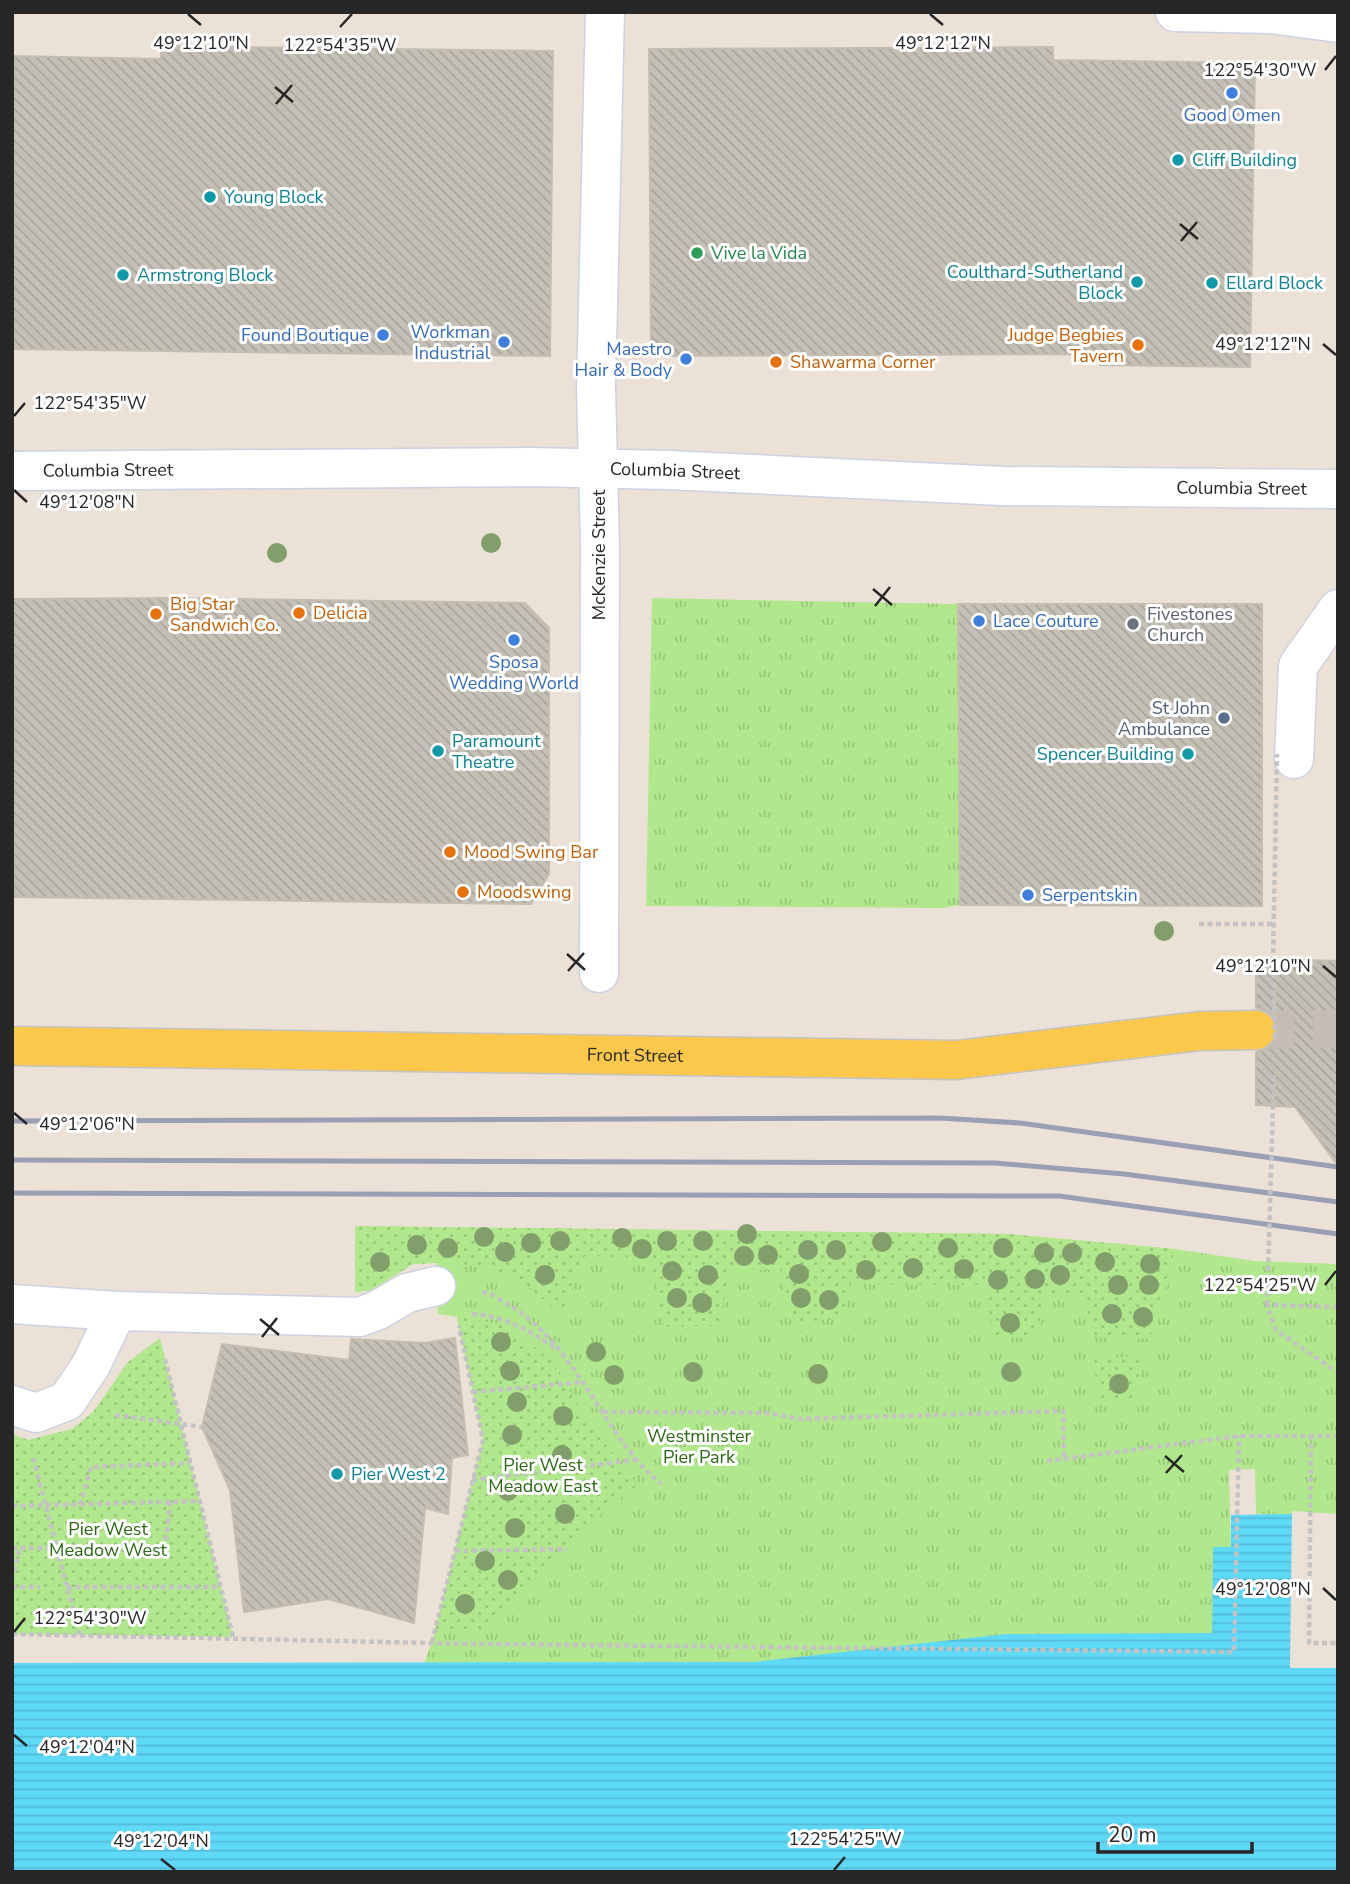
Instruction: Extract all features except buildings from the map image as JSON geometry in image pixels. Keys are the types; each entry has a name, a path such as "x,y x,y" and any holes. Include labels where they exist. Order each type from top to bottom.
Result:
{"main road":[{"name":"Front Street","path":"12,1046 956,1060 1200,1031 1265,1034"}],"street":[{"name":"McKenzie Street","path":"599,973 599,468 596,388 605,12"},
{"path":"1175,12 1271,14 1338,23"},
{"name":"Columbia Street","path":"12,471 599,468 1003,486 1338,489"},
{"path":"1285,756 1298,666 1338,609"},
{"path":"12,1304 117,1311 360,1317 379,1310 407,1293 446,1302"},
{"path":"12,1405 36,1413 67,1401 90,1365 117,1311"}],"path":[{"path":"1265,1034 1285,756"},
{"path":"1199,925 1275,924"},
{"path":"1273,1106 1267,1305 1276,1330 1338,1373"},
{"path":"432,1642 483,1440 473,1392 446,1302 490,1293 520,1312 550,1337 636,1460 661,1484"},
{"path":"1267,1305 1338,1307"},
{"path":"163,1350 233,1637"},
{"path":"473,1392 583,1382"},
{"path":"603,1412 768,1413 799,1419 1063,1411 1064,1459"},
{"path":"106,1413 202,1427"},
{"path":"1311,1435 1310,1643 1338,1643"},
{"path":"12,1634 478,1644 1234,1652 1239,1436"},
{"path":"1047,1461 1239,1436 1338,1436"},
{"path":"32,1453 80,1635"},
{"path":"472,1480 636,1460"},
{"path":"80,1505 91,1467 190,1463"},
{"path":"12,1506 200,1501"},
{"path":"12,1548 165,1549 170,1502"},
{"path":"12,1580 20,1548"},
{"path":"455,1551 566,1549"},
{"path":"12,1587 40,1587"},
{"path":"67,1587 220,1587"}],"green space":[{"path":"652,598 958,604 960,905 944,908 646,906"},
{"name":"Westminster Pier Park","path":"355,1226 1009,1234 1175,1249 1254,1261 1338,1264 1338,1668 1292,1515 1256,1514 1255,1469 1229,1470 1231,1547 1213,1548 1212,1633 994,1636 754,1662 424,1663 432,1642 483,1440 457,1317 438,1314 436,1263 413,1264 371,1290 355,1292"},
{"path":"355,1226 1009,1234 1175,1249 1150,1339 1092,1337 1085,1294 1045,1294 1036,1338 994,1337 984,1285 851,1284 843,1319 793,1322 781,1270 729,1269 719,1326 664,1327 651,1258 585,1256 563,1310 559,1313 525,1284 501,1272 451,1262 413,1264 371,1290 355,1292"},
{"name":"Pier West Meadow East","path":"456,1313 457,1317 501,1324 517,1332 550,1359 592,1427 638,1485 606,1509 494,1624 473,1633 434,1633 483,1440"},
{"name":"Pier West Meadow West","path":"160,1338 233,1637 12,1634 12,1434 28,1440 72,1429 93,1412 128,1362"},
{"path":"1094,1357 1146,1357 1133,1402 1098,1402"}],"water":[{"path":"1292,1514 1338,1517 1338,1872 12,1872 12,1663 754,1662 1006,1634 1212,1633 1213,1547 1231,1547 1231,1515"}],"pier":[{"path":"1292,1511 1338,1514 1338,1668 1290,1668"}],"tunnel":[{"path":"1256,1030 1338,1029"}],"railway":[{"path":"12,1121 940,1118 1020,1123 1338,1167"},
{"path":"12,1160 995,1163 1124,1174 1338,1202"},
{"path":"12,1193 1059,1196 1338,1234"}],"place":[{"name":"Good Omen","path":"1232,93"},
{"name":"Cliff Building","path":"1178,160"},
{"name":"Young Block","path":"210,197"},
{"name":"Vive la Vida","path":"697,253"},
{"name":"Armstrong Block","path":"123,275"},
{"name":"Coulthard-Sutherland Block","path":"1137,282"},
{"name":"Ellard Block","path":"1212,283"},
{"name":"Found Boutique","path":"383,335"},
{"name":"Workman Industrial","path":"504,342"},
{"name":"Judge Begbies Tavern","path":"1138,345"},
{"name":"Maestro Hair & Body","path":"686,359"},
{"name":"Shawarma Corner","path":"776,362"},
{"name":"Delicia","path":"299,613"},
{"name":"Big Star Sandwich Co.","path":"156,614"},
{"name":"Lace Couture","path":"979,621"},
{"name":"Fivestones Church","path":"1133,624"},
{"name":"Sposa Wedding World","path":"514,640"},
{"name":"St John Ambulance","path":"1224,718"},
{"name":"Paramount Theatre","path":"438,751"},
{"name":"Spencer Building","path":"1188,754"},
{"name":"Mood Swing Bar","path":"450,852"},
{"name":"Moodswing","path":"463,892"},
{"name":"Serpentskin","path":"1028,895"},
{"name":"Pier West 2","path":"337,1474"}]}
